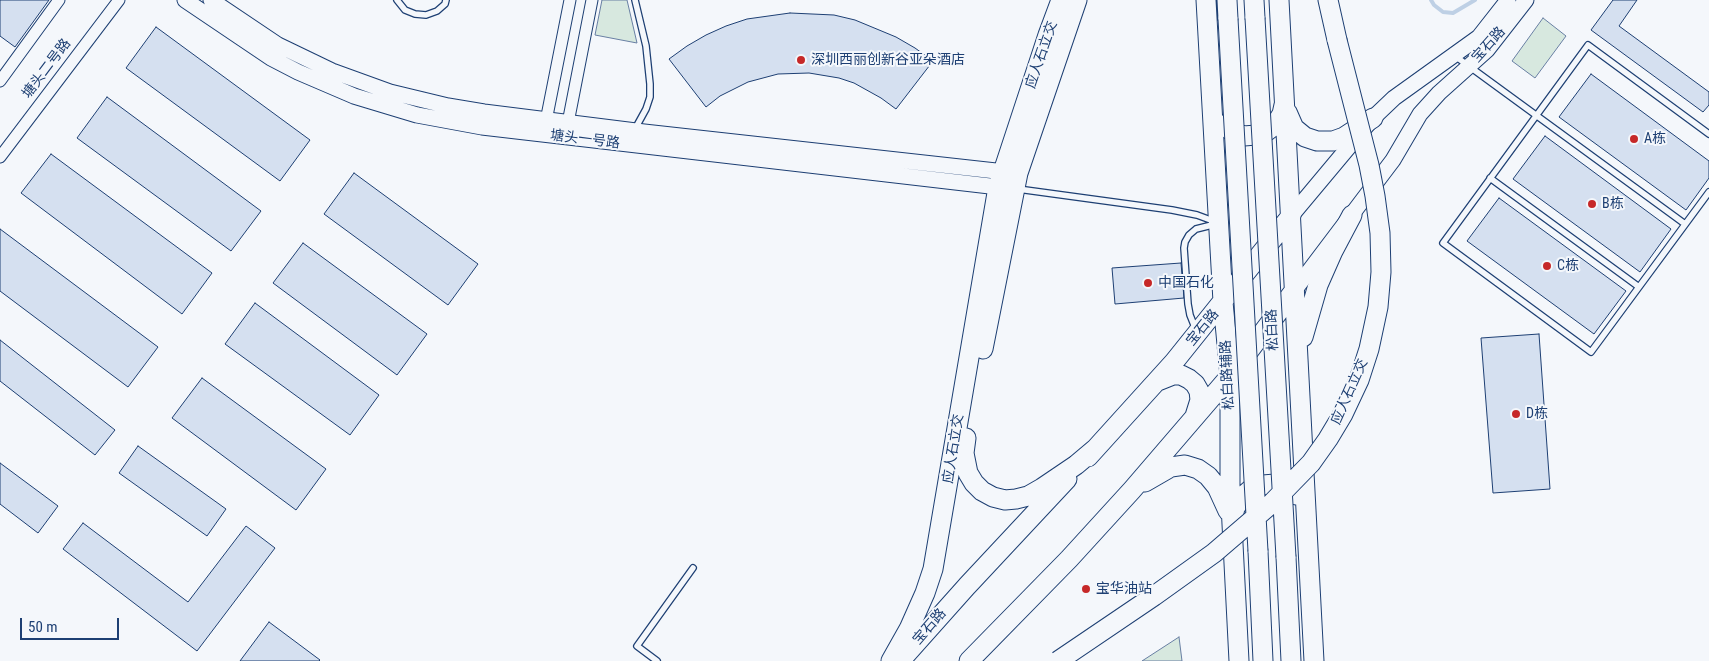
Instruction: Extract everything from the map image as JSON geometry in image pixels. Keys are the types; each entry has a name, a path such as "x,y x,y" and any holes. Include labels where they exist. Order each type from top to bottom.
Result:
{"main road":[{"name":"应人石立交","path":"891,661 909,629 933,569 1008,180 1061,0"},
{"path":"1077,0 1008,180 965,444 965,464 968,474 982,491 993,497 1005,500 1016,499 1028,496 1042,488 1076,465 1095,449"},
{"name":"松白路辅路","path":"1206,0 1223,302 1230,376 1232,520 1239,661"},
{"path":"1279,0 1314,661"},
{"name":"应人石立交","path":"1058,661 1154,596 1214,552 1271,504 1311,462 1328,439 1343,414 1359,380 1369,349 1378,307 1381,272 1380,233 1369,165 1328,0"},
{"name":"松白路","path":"1228,9 1264,661"},
{"name":"松白路","path":"1255,9 1291,661"},
{"path":"1212,104 1216,116 1223,125 1233,132 1244,136 1256,135 1267,131 1276,124 1282,114 1285,101"},
{"path":"1285,101 1289,119 1294,128 1305,137 1317,141 1333,141 1344,137 1373,118"},
{"path":"1299,358 1318,285 1352,215"},
{"name":"宝石路","path":"900,661 1157,381 1198,334 1291,216"},
{"name":"宝石路","path":"969,661 1132,490 1230,376 1294,291"},
{"path":"1157,381 1173,375 1189,378 1199,392 1200,400 1194,417"},
{"path":"1132,490 1171,467 1185,465 1198,468 1217,486 1232,520"},
{"path":"1232,520 1242,497 1251,489 1275,484 1287,488 1297,496 1304,508 1307,521"}],"street":[{"path":"0,80 59,0"},
{"name":"塘头二号路","path":"0,157 119,0"},
{"name":"塘头一号路","path":"185,0 271,58 354,96 445,121 545,127"},
{"name":"塘头一号路","path":"211,0 278,45 304,58 360,82 390,92 448,106 566,130 1008,180"},
{"path":"545,127 570,0"},
{"path":"566,130 592,0"},
{"name":"宝石路","path":"1291,216 1373,118 1394,98 1478,37 1508,0"},
{"name":"宝石路","path":"1294,291 1393,160 1420,114 1439,93 1487,50 1526,0"},
{"path":"0,60 10,67"},
{"name":"塘头一号路","path":"566,130 634,130 1008,180"}],"lane":[{"path":"397,0 405,10 415,14 426,15 436,11 446,0"},
{"path":"634,130 641,120 650,97 646,46 635,0"},
{"path":"1709,134 1588,45 1443,243 1591,352 1709,192"},
{"path":"1454,55 1685,224"},
{"path":"1490,178 1639,287"},
{"path":"1008,180 1197,215 1219,223"},
{"path":"1198,334 1190,315 1188,304 1185,242 1196,229 1219,223"},
{"path":"657,661 637,646 693,568"}],"shaded area":[{"path":"602,0 627,0 637,43 595,35"},
{"path":"1543,18 1566,36 1535,78 1512,61"},
{"path":"1179,637 1182,661 1142,661"}],"building":[{"path":"0,0 49,0 15,47 0,36"},
{"path":"1613,0 1637,0 1619,26 1709,92 1709,105 1703,112 1591,30"},
{"name":"深圳西丽创新谷亚朵酒店","path":"790,13 834,15 855,20 896,37 933,61 896,109 854,83 839,78 809,73 778,74 748,82 720,96 706,107 669,59 706,35 726,26 747,19"},
{"path":"156,27 310,140 280,181 126,68"},
{"name":"A栋","path":"1591,74 1709,161 1709,178 1686,210 1559,117"},
{"path":"107,97 261,211 231,251 77,138"},
{"name":"B栋","path":"1545,136 1671,229 1640,272 1513,179"},
{"path":"51,154 212,273 182,314 21,193"},
{"path":"354,173 478,264 448,305 324,214"},
{"name":"C栋","path":"1499,198 1626,291 1594,334 1467,241"},
{"path":"0,229 158,347 128,387 0,291"},
{"path":"303,243 427,334 397,375 273,283"},
{"name":"中国石化","path":"1181,263 1184,298 1115,304 1112,268"},
{"path":"255,303 379,395 350,435 225,344"},
{"name":"D栋","path":"1539,334 1550,489 1493,493 1481,338"},
{"path":"0,340 115,430 95,455 0,381"},
{"path":"202,378 326,469 296,510 172,418"},
{"path":"138,446 226,509 207,536 119,473"},
{"path":"0,463 58,506 38,533 0,504"},
{"path":"83,523 188,602 246,526 275,548 197,651 63,549"},
{"path":"269,622 320,660 240,661"}],"waterway":[{"path":"1431,0 1443,12 1453,13 1475,0"}],"place":[{"name":"深圳西丽创新谷亚朵酒店","path":"801,60"},
{"name":"A栋","path":"1634,139"},
{"name":"B栋","path":"1592,204"},
{"name":"C栋","path":"1547,266"},
{"name":"中国石化","path":"1148,283"},
{"name":"D栋","path":"1516,414"},
{"name":"宝华油站","path":"1086,589"}]}
